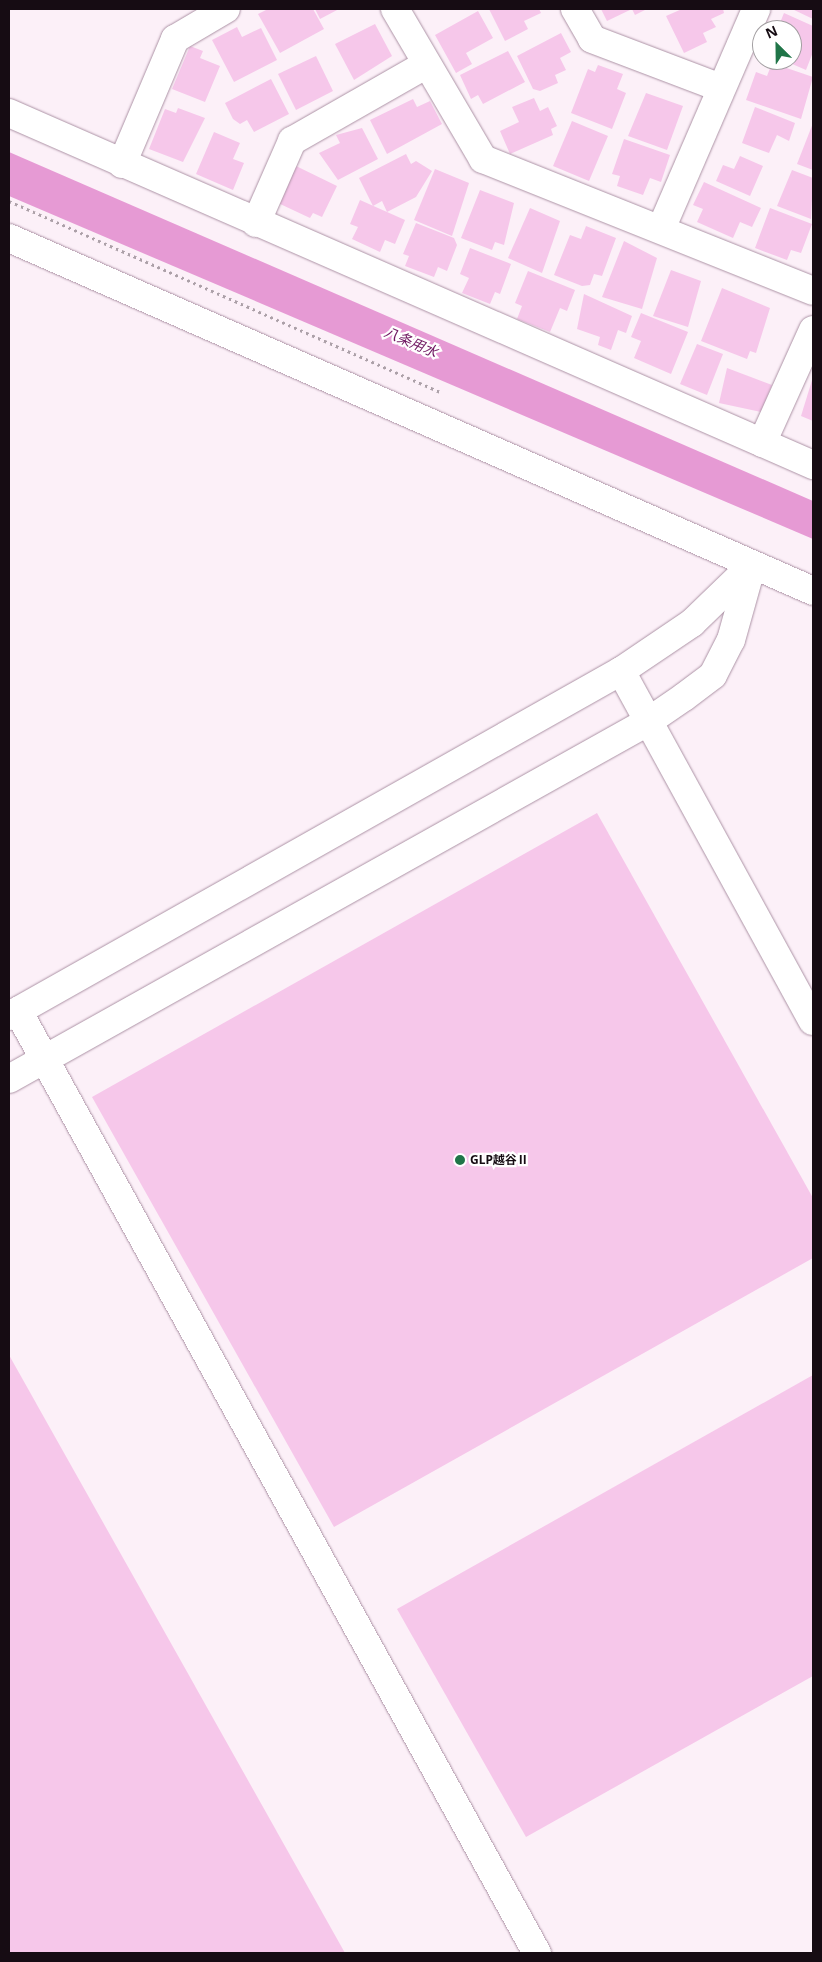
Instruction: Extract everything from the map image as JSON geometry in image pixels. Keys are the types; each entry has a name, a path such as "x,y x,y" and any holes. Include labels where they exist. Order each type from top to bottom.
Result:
{"street":[{"path":"122,164 175,39 226,9"},
{"path":"395,9 483,159 813,291"},
{"path":"575,9 592,39 721,88"},
{"path":"661,230 756,9"},
{"path":"256,223 292,141 427,64"},
{"path":"9,113 256,223 813,465"},
{"path":"9,238 813,591"},
{"path":"762,443 813,330"},
{"path":"537,1953 44,1059 13,1014 621,671 692,623 752,565"},
{"path":"9,1079 649,721 712,675 731,640 752,565"},
{"path":"621,671 813,1021"}],"water":[{"name":"八条用水","path":"9,152 813,501 813,539 9,196"}],"building":[{"path":"268,9 313,9 324,29 280,53 258,14"},
{"path":"315,9 339,9 320,19"},
{"path":"489,9 539,9 541,13 524,21 528,29 505,41"},
{"path":"601,9 632,9 607,21"},
{"path":"632,9 647,9 635,15"},
{"path":"682,9 723,9 724,13 711,19 716,27 703,33 707,42 684,53 666,16"},
{"path":"792,9 813,9 813,19"},
{"path":"478,11 493,38 466,53 472,64 456,73 435,35"},
{"path":"784,13 800,20 781,20"},
{"path":"802,21 813,26 813,52 806,70 802,68"},
{"path":"375,24 392,56 354,80 335,44"},
{"path":"237,27 242,37 261,28 277,60 234,82 212,40"},
{"path":"561,33 571,52 560,58 566,70 555,75 558,83 540,91 533,89 517,56"},
{"path":"190,46 203,51 200,58 220,66 205,102 172,89"},
{"path":"508,51 525,82 483,104 478,95 471,99 460,75"},
{"path":"316,56 333,91 296,110 278,74"},
{"path":"598,65 623,74 617,89 626,93 612,129 571,113 588,69 595,72"},
{"path":"769,70 792,70 813,77 801,119 746,100 756,72 767,76"},
{"path":"271,79 289,114 254,132 247,120 240,124 233,119 225,103"},
{"path":"646,93 683,106 667,150 628,136"},
{"path":"534,98 540,111 548,107 557,126 551,129 553,135 510,154 500,131 519,122 512,107"},
{"path":"413,99 417,107 430,101 442,124 387,154 370,120"},
{"path":"755,107 795,123 789,141 777,135 769,153 742,143"},
{"path":"178,108 205,118 183,162 149,149 165,109 176,113"},
{"path":"572,121 608,136 589,181 553,166"},
{"path":"813,123 813,170 797,164"},
{"path":"362,128 378,159 338,180 319,153 340,143 336,135"},
{"path":"214,132 240,143 233,159 244,163 233,190 196,174"},
{"path":"624,139 670,155 661,182 650,178 643,195 617,186 620,176 612,174"},
{"path":"406,154 411,164 416,161 432,171 416,197 387,212 382,201 373,206 359,178"},
{"path":"740,156 763,166 750,196 716,181 723,165 734,169"},
{"path":"296,166 337,186 322,217 313,213 310,218 278,203"},
{"path":"435,169 469,183 452,236 414,220"},
{"path":"792,170 813,178 811,219 777,206"},
{"path":"704,182 761,208 752,227 740,222 733,238 697,222 703,209 693,205"},
{"path":"480,190 514,203 504,245 495,242 492,250 461,238"},
{"path":"360,200 405,220 395,244 385,240 380,252 352,239 358,227 350,224"},
{"path":"530,208 560,221 542,273 508,258"},
{"path":"770,208 812,224 801,253 791,250 787,260 755,248"},
{"path":"416,223 454,238 457,245 447,271 438,267 434,277 405,266 409,256 403,254"},
{"path":"586,226 616,238 602,276 594,274 590,285 582,286 554,275 570,235 581,239"},
{"path":"624,241 657,258 642,309 602,297"},
{"path":"470,248 511,264 500,294 495,292 490,304 462,293 469,278 460,274"},
{"path":"671,270 701,281 688,327 653,316"},
{"path":"528,271 575,290 567,311 560,308 550,332 517,319 522,306 515,303"},
{"path":"722,288 770,308 756,353 750,351 747,359 701,341"},
{"path":"584,294 632,316 626,333 618,330 611,350 598,345 600,337 577,329"},
{"path":"641,313 688,332 671,374 634,358 641,341 631,337"},
{"path":"697,344 723,354 707,395 680,384"},
{"path":"727,368 772,385 761,412 719,403"},
{"path":"813,377 813,421 801,416"},
{"name":"GLP越谷Ⅱ","path":"597,813 813,1198 813,1258 334,1527 92,1097"},
{"path":"9,1355 345,1953 9,1953"},
{"path":"813,1375 813,1676 526,1837 397,1609"}],"place":[{"name":"GLP越谷Ⅱ","path":"460,1160"}]}
